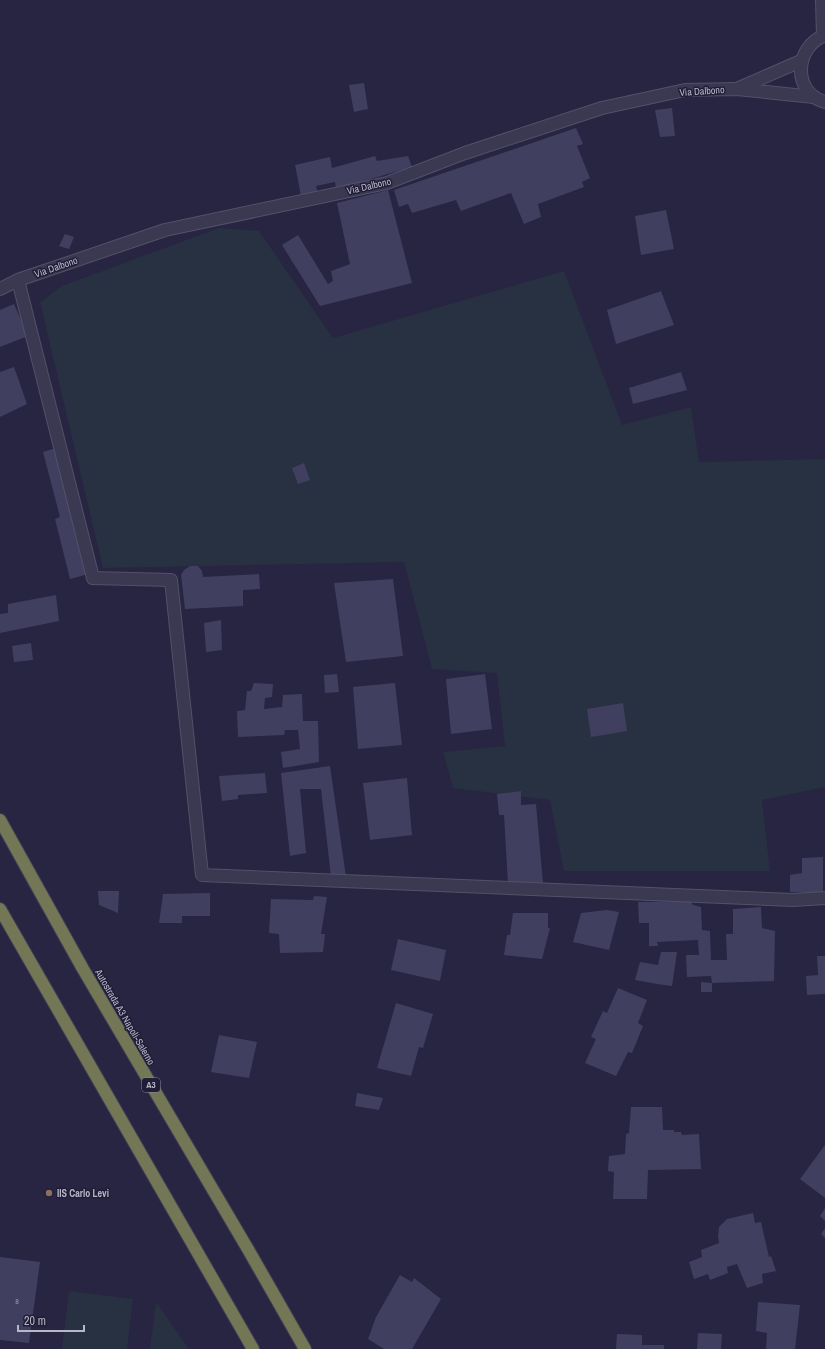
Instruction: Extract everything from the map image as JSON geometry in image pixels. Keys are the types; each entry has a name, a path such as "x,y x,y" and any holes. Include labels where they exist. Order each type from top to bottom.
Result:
{"highway":[{"name":"Autostrada A3 Napoli-Salerno","path":"0,820 83,969 305,1349"},
{"path":"0,909 253,1349"}],"street":[{"path":"801,61 806,50 813,42 824,36 822,0"},
{"name":"Via Dalbono","path":"738,89 801,61 801,73 804,84 820,99"},
{"name":"Via Dalbono","path":"0,288 18,280 165,230 387,183 465,153 602,108 685,90 738,89 820,99"},
{"path":"18,280 93,578 171,580 202,875 793,900 825,898"}],"shaded area":[{"path":"219,228 259,231 333,338 564,271 622,425 691,407 699,462 825,459 825,787 762,800 770,871 564,871 550,800 453,788 443,752 505,746 497,673 432,669 404,562 103,568 40,302 62,286"},
{"path":"69,1291 133,1299 127,1349 62,1349"},
{"path":"156,1302 189,1349 150,1349"}],"building":[{"path":"364,83 368,109 354,112 349,85"},
{"path":"672,108 675,136 660,137 655,110"},
{"path":"576,128 583,144 577,146 590,178 582,182 584,187 538,204 541,217 524,224 511,193 461,211 456,200 412,213 408,204 399,207 394,190"},
{"path":"375,156 377,161 408,156 412,167 336,189 335,182 316,186 318,194 301,196 295,165 330,157 332,168"},
{"path":"388,190 412,283 320,306 282,245 298,235 328,284 333,281 331,271 350,264 337,203"},
{"path":"666,210 674,249 641,255 635,216"},
{"path":"65,234 74,237 69,249 59,246"},
{"path":"661,291 674,325 616,344 607,310"},
{"path":"14,304 28,336 0,347 0,310"},
{"path":"14,367 27,404 0,417 0,372"},
{"path":"681,372 687,390 633,404 629,388"},
{"path":"56,448 88,574 70,579 55,519 60,517 43,452"},
{"path":"304,463 310,480 298,484 292,468"},
{"path":"190,566 198,566 202,571 203,577 259,574 260,589 243,590 243,606 185,609 181,575 184,570"},
{"path":"393,579 403,656 346,662 334,583"},
{"path":"56,595 59,621 0,633 0,614 8,613 8,604"},
{"path":"221,620 222,650 206,652 204,623"},
{"path":"31,643 33,660 14,662 12,646"},
{"path":"337,674 339,692 325,693 324,675"},
{"path":"485,674 492,729 451,734 446,679"},
{"path":"254,683 273,684 272,697 265,698 264,709 282,707 283,695 302,694 303,721 318,721 319,762 283,768 281,752 300,749 298,730 285,730 284,735 238,737 237,711 245,710 247,691 251,691"},
{"path":"395,683 402,745 358,749 353,687"},
{"path":"623,703 627,731 591,737 587,709"},
{"path":"330,766 346,877 331,877 321,789 300,789 306,853 290,856 281,773"},
{"path":"265,773 267,793 238,795 238,799 222,801 219,776"},
{"path":"407,778 412,835 370,840 363,783"},
{"path":"521,791 521,805 536,804 543,883 508,884 504,815 499,815 497,794"},
{"path":"823,857 823,893 790,892 790,875 802,873 802,858"},
{"path":"98,891 119,891 118,913 99,905"},
{"path":"210,893 210,916 182,916 182,923 159,923 163,894"},
{"path":"314,896 327,897 321,934 325,934 323,952 280,953 279,934 269,933 271,899 313,900"},
{"path":"690,901 693,905 701,907 702,930 710,931 711,960 727,960 726,934 733,934 733,909 761,907 762,928 775,931 774,981 712,983 711,976 687,977 686,955 699,955 698,940 657,942 658,946 649,946 649,923 639,923 638,902"},
{"path":"607,910 619,912 609,950 573,942 581,913"},
{"path":"513,913 548,913 548,928 550,928 542,959 504,955 507,935 510,935"},
{"path":"398,939 446,950 440,981 391,970"},
{"path":"661,952 677,952 672,986 635,980 640,962 658,965"},
{"path":"817,956 825,956 825,994 807,995 806,976 818,975"},
{"path":"701,982 712,983 712,992 701,992"},
{"path":"618,988 647,1000 638,1023 643,1026 632,1053 628,1052 616,1076 585,1063 596,1039 591,1037 603,1011 607,1013"},
{"path":"396,1003 433,1014 423,1048 419,1047 411,1076 377,1068"},
{"path":"219,1035 257,1042 249,1078 211,1072"},
{"path":"357,1093 383,1098 379,1110 355,1106"},
{"path":"631,1107 662,1107 663,1130 674,1130 674,1132 681,1132 682,1135 699,1134 701,1169 648,1170 647,1199 613,1199 614,1172 608,1171 609,1156 625,1154 626,1134 629,1133"},
{"path":"825,1145 825,1198 800,1179"},
{"path":"825,1208 825,1221 820,1216"},
{"path":"753,1213 755,1223 761,1222 769,1257 771,1256 776,1271 762,1274 763,1283 747,1288 737,1264 727,1267 728,1273 710,1280 708,1274 694,1279 689,1262 702,1257 701,1250 719,1243 719,1227 727,1219"},
{"path":"825,1228 825,1238 821,1234"},
{"path":"0,1257 40,1262 29,1343 0,1340"},
{"path":"400,1275 412,1282 414,1278 441,1299 412,1349 384,1349 368,1339 376,1317"},
{"path":"758,1302 800,1305 795,1349 766,1349 767,1333 756,1331"},
{"path":"698,1333 722,1334 721,1349 697,1349"},
{"path":"617,1334 642,1335 642,1345 664,1345 664,1349 616,1349"}],"place":[{"name":"IIS Carlo Levi","path":"49,1193"}]}
